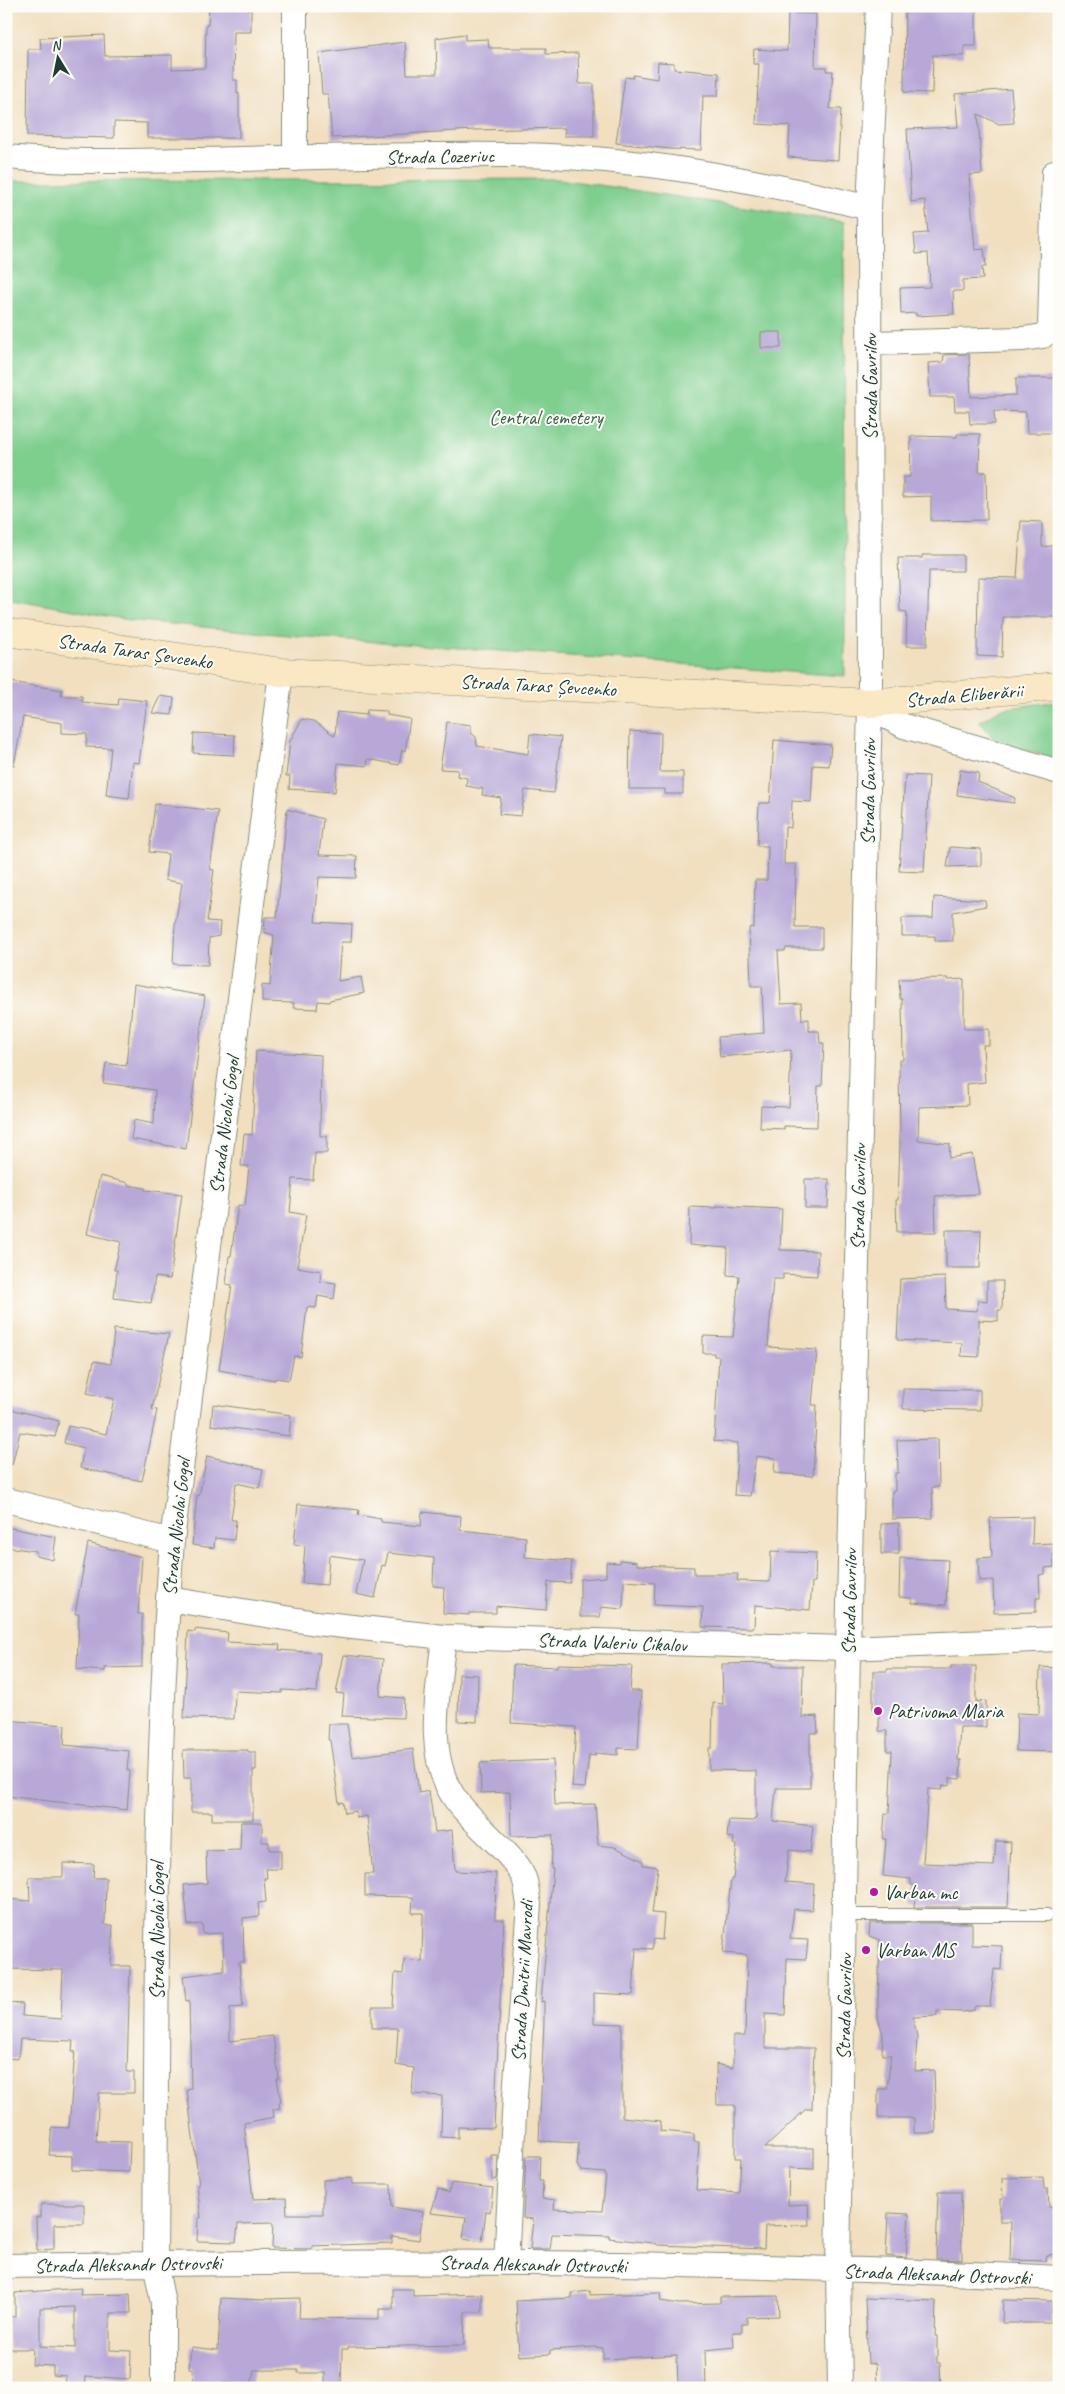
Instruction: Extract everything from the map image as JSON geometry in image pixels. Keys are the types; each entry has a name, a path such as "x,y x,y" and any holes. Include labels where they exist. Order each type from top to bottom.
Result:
{"main road":[{"name":"Strada Taras Șevcenko","path":"6,632 281,672 870,703"},
{"name":"Strada Eliberării","path":"870,703 1059,686"}],"street":[{"path":"295,6 295,158"},
{"name":"Strada Gavrilov","path":"840,2388 838,2270 846,1915 848,1648 870,703 869,208 878,6"},
{"name":"Strada Cozeriuc","path":"6,157 32,160 156,161 452,155 576,158 681,169 766,183 869,208"},
{"path":"870,343 1023,339 1043,336 1050,328 1054,173"},
{"name":"Strada Nicolai Gogol","path":"163,2388 162,2303 155,2264 158,1817 168,1599 172,1541 281,672"},
{"path":"870,703 887,717 904,726 1059,772"},
{"path":"6,1500 172,1541"},
{"name":"Strada Valeriu Cikalov","path":"168,1599 316,1623 444,1637 848,1648 1059,1639"},
{"name":"Strada Dmitrii Mavrodi","path":"444,1637 437,1735 440,1766 456,1800 524,1878 529,1904 515,2096 506,2263"},
{"name":"Strada Aleksandr Ostrovski","path":"6,2266 506,2263 900,2270 1059,2278"}],"lane":[{"path":"846,1915 1047,1915"}],"green space":[{"name":"Central cemetery","path":"559,179 844,222 845,676 308,637 129,620 6,598 6,181"},
{"path":"1059,701 1059,760 996,742 980,721 1001,709"}],"building":[{"path":"209,6 247,6 247,10 251,10 251,32 234,32 233,80 237,80 237,94 239,93 239,138 147,138 147,123 114,122 114,138 27,136 28,49 41,49 40,38 104,35 105,56 172,55 172,69 205,68 206,25 208,25"},
{"path":"905,6 976,7 976,46 964,46 964,56 933,55 932,93 904,92"},
{"path":"788,13 816,14 815,67 827,67 826,71 833,71 830,109 841,109 838,160 788,157 790,126 756,124 759,64 753,64 754,49 787,51"},
{"path":"465,34 465,40 488,39 489,48 546,48 546,54 578,53 579,84 594,84 594,136 564,136 565,128 474,130 332,138 328,94 322,94 319,53 405,42 407,74 437,74 436,38"},
{"path":"658,62 674,63 674,69 719,73 718,96 703,96 701,150 670,149 616,143 625,77 633,78 633,75 657,79"},
{"path":"1011,89 1014,123 999,124 978,114 982,174 969,175 975,250 984,249 986,267 982,267 983,279 963,280 963,291 953,291 954,314 916,316 916,313 901,314 900,288 930,287 928,253 916,254 914,234 928,233 925,200 911,202 907,129 958,127 955,94"},
{"path":"761,332 781,332 781,348 761,348"},
{"path":"969,354 971,397 1016,395 1016,378 1056,378 1056,382 1059,382 1059,426 1052,426 1052,433 1027,433 1026,412 994,411 995,424 970,424 969,411 955,411 954,397 930,397 928,363 943,362 944,355"},
{"path":"957,434 980,434 979,472 986,472 987,520 931,521 931,496 903,497 903,477 910,477 911,436 957,437"},
{"path":"1021,521 1042,522 1042,547 1059,545 1059,617 1003,617 1002,657 977,656 978,577 1017,578"},
{"path":"922,555 963,555 963,571 929,571 927,646 906,646 907,612 900,611 898,558 922,558"},
{"path":"10,682 62,690 61,696 82,696 82,702 118,705 119,698 147,701 139,763 133,762 129,798 106,795 111,748 86,747 87,734 62,733 62,723 23,717 14,765 6,764 6,706"},
{"path":"160,696 174,698 172,715 152,713"},
{"path":"367,710 387,711 387,715 410,719 405,751 402,750 399,765 368,759 367,766 338,763 335,792 289,789 290,776 286,776 290,741 302,719 314,721 335,736 337,712 366,715"},
{"path":"447,722 471,725 471,733 476,737 477,746 528,754 530,734 561,737 554,793 525,790 521,816 499,814 501,798 482,795 483,789 466,786 467,778 457,776 458,770 440,769"},
{"path":"630,731 661,733 660,772 683,772 683,794 665,794 665,789 629,789"},
{"path":"194,733 235,735 234,755 193,753"},
{"path":"774,740 831,745 829,766 813,765 811,802 792,801 791,828 785,827 784,864 796,864 795,927 822,927 822,948 786,948 785,951 778,951 781,1004 801,1003 802,1020 809,1019 809,1031 819,1031 820,1043 824,1043 822,1086 818,1086 817,1127 784,1126 784,1129 760,1128 761,1106 789,1107 791,1050 720,1057 718,1037 764,1033 762,986 751,986 749,928 754,927 755,880 767,880 768,846 757,846 759,803 770,803"},
{"path":"960,770 979,773 978,782 1015,798 1014,803 957,795"},
{"path":"905,775 929,776 924,872 899,871"},
{"path":"155,804 218,811 210,869 214,870 207,921 220,922 219,936 209,938 208,965 173,964 175,925 182,883 165,880 168,854 149,852"},
{"path":"287,809 323,819 319,855 357,856 356,878 319,877 315,922 352,924 351,942 341,942 338,981 361,977 364,993 330,1000 329,1002 318,1001 317,1009 293,1008 294,1003 262,1002 262,985 270,986 274,935 264,932 265,917 277,917"},
{"path":"950,847 981,849 981,866 947,867"},
{"path":"934,897 985,900 986,906 953,912 953,941 935,941 935,936 902,936 902,918 933,918"},
{"path":"948,978 948,980 964,979 964,1029 989,1029 989,1045 983,1045 985,1082 967,1084 968,1105 919,1107 918,1140 950,1144 949,1158 972,1154 979,1194 935,1196 936,1232 897,1232 896,1200 898,1200 900,1143 899,1060 903,1060 902,999 900,999 899,979"},
{"path":"134,984 205,996 186,1149 131,1139 134,1120 154,1124 155,1090 103,1083 106,1063 126,1066"},
{"path":"256,1051 321,1055 320,1136 327,1136 327,1153 315,1153 313,1180 293,1179 290,1212 306,1215 297,1267 321,1271 320,1281 336,1283 334,1299 318,1296 316,1308 307,1307 301,1357 294,1356 289,1380 276,1378 275,1380 219,1370 232,1285 226,1284 229,1256 231,1256 238,1205 245,1206 249,1166 241,1166 244,1134 252,1135"},
{"path":"100,1176 145,1188 145,1190 182,1194 170,1279 155,1277 151,1303 114,1298 117,1270 114,1270 121,1242 87,1234"},
{"path":"805,1179 829,1179 828,1208 805,1208"},
{"path":"717,1206 782,1209 780,1250 818,1251 817,1276 783,1274 783,1279 773,1279 768,1347 817,1350 812,1405 817,1405 813,1476 774,1473 775,1458 756,1456 750,1496 734,1495 738,1443 714,1441 719,1356 714,1356 714,1353 703,1353 703,1336 733,1337 739,1276 727,1275 728,1248 689,1245 690,1207 717,1208"},
{"path":"946,1230 981,1230 980,1268 946,1268"},
{"path":"945,1277 946,1309 977,1311 978,1300 987,1301 987,1281 1003,1281 1002,1310 998,1310 998,1321 979,1320 979,1357 961,1356 962,1343 897,1340 900,1279"},
{"path":"114,1329 169,1334 152,1409 157,1410 142,1481 80,1468 84,1448 64,1443 68,1426 106,1434 114,1399 87,1393 94,1361 111,1364"},
{"path":"903,1389 980,1390 980,1410 903,1409"},
{"path":"213,1404 291,1415 289,1436 211,1425"},
{"path":"6,1408 59,1421 55,1437 20,1432 12,1465 6,1464"},
{"path":"938,1439 939,1487 932,1487 933,1518 892,1519 892,1491 895,1491 895,1473 898,1473 897,1440"},
{"path":"207,1456 263,1469 259,1488 236,1483 231,1520 236,1520 234,1540 215,1538 214,1548 192,1545 197,1495 199,1496"},
{"path":"298,1504 359,1510 358,1515 381,1519 381,1522 421,1526 422,1512 461,1516 460,1530 526,1537 525,1557 572,1561 570,1583 548,1582 546,1610 496,1606 496,1613 469,1613 469,1615 443,1613 444,1587 433,1586 434,1558 388,1553 385,1566 382,1565 375,1598 356,1594 363,1560 329,1555 327,1585 302,1583 305,1546 294,1544"},
{"path":"1033,1517 1032,1544 1053,1543 1054,1567 1045,1568 1045,1574 1039,1575 1040,1598 1036,1598 1036,1612 994,1613 993,1580 979,1581 978,1558 992,1557 990,1518"},
{"path":"899,1523 899,1554 881,1554 881,1524"},
{"path":"6,1527 56,1537 53,1560 36,1556 36,1551 6,1547"},
{"path":"88,1543 142,1557 138,1614 142,1614 142,1667 105,1668 105,1671 77,1669 79,1614 75,1614"},
{"path":"771,1551 816,1553 815,1582 812,1582 810,1610 755,1605 754,1628 702,1627 703,1607 654,1605 655,1583 624,1581 623,1609 601,1607 600,1617 580,1617 580,1579 606,1577 606,1562 619,1563 620,1560 637,1562 637,1565 694,1567 694,1574 738,1574 737,1581 770,1582"},
{"path":"900,1558 948,1560 946,1605 912,1603 912,1598 899,1597"},
{"path":"195,1629 228,1633 227,1642 280,1645 279,1650 320,1653 317,1692 282,1690 282,1693 235,1691 234,1719 184,1718 188,1631 195,1632"},
{"path":"344,1655 383,1659 380,1696 404,1698 403,1718 342,1716 344,1694 336,1693"},
{"path":"773,1663 773,1666 803,1666 802,1717 817,1716 818,1733 810,1733 810,1788 776,1788 773,1821 813,1826 810,1852 789,1850 785,1882 814,1884 812,1910 794,1909 790,1939 808,1940 806,1959 787,1958 785,2015 765,2014 765,2048 814,2048 812,2109 806,2109 765,2148 814,2148 814,2169 789,2168 788,2205 808,2204 809,2225 765,2226 764,2249 658,2245 609,2238 610,2236 552,2234 550,2249 530,2249 533,2219 523,2218 526,2156 540,2156 539,2181 543,2181 542,2198 555,2200 554,2209 602,2211 606,2176 605,2173 581,2171 577,2165 579,2143 539,2141 544,2021 544,2001 541,2002 553,1869 551,1869 553,1835 511,1836 510,1792 481,1793 480,1763 553,1760 555,1805 595,1804 598,1845 615,1847 643,1861 643,1865 658,1867 652,1913 664,1914 662,1940 654,1939 652,1949 636,1948 633,1995 594,1993 594,2023 622,2024 622,2117 661,2121 660,2131 694,2134 694,2142 699,2142 696,2190 739,2193 741,2158 735,2158 735,2105 717,2105 716,2064 733,2068 733,2036 745,2036 747,1955 723,1953 731,1879 733,1879 737,1845 733,1844 734,1838 727,1837 729,1820 754,1821 756,1819 756,1771 709,1770 709,1748 712,1748 713,1703 723,1704 722,1664"},
{"path":"557,1664 632,1666 630,1691 641,1691 638,1749 618,1748 618,1755 595,1753 595,1756 589,1755 585,1788 572,1787 576,1727 511,1723 513,1665 557,1667"},
{"path":"951,1666 976,1666 976,1702 986,1701 986,1727 960,1727 958,1760 961,1760 960,1779 950,1778 950,1786 943,1785 942,1790 928,1789 923,1863 994,1866 996,1841 1011,1842 1008,1907 914,1907 916,1885 911,1885 911,1879 883,1876 886,1839 883,1839 885,1814 889,1814 892,1751 887,1751 887,1731 879,1731 879,1710 873,1709 873,1671 887,1671 887,1669 951,1669"},
{"path":"1040,1667 1059,1668 1058,1752 1016,1751 1017,1713 1039,1714"},
{"path":"459,1674 478,1675 477,1722 458,1721"},
{"path":"6,1720 65,1725 64,1745 129,1751 127,1770 130,1771 127,1810 6,1796"},
{"path":"329,1724 347,1724 352,1757 413,1749 419,1793 429,1791 435,1832 452,1830 455,1871 496,1873 495,1919 504,1919 494,2128 458,2127 458,2138 441,2137 442,2096 412,2094 414,2068 396,2065 398,2028 372,2028 372,2007 393,2007 395,1973 403,1974 404,1960 422,1962 423,1913 412,1913 413,1897 365,1896 365,1874 373,1874 367,1816 357,1818 356,1811 345,1813 343,1802 339,1803 330,1740 328,1740"},
{"path":"183,1750 248,1750 248,1752 256,1752 256,1770 253,1770 253,1820 212,1820 212,1812 191,1812 191,1778 184,1778"},
{"path":"241,1822 262,1822 262,1842 269,1842 269,1850 281,1850 281,1869 266,1869 267,1878 264,1878 266,1902 258,1903 259,1916 243,1918 244,1962 239,1962 243,2007 230,2008 230,2041 273,2036 279,2079 277,2079 281,2102 279,2103 280,2108 273,2109 274,2117 244,2123 253,2199 286,2198 287,2214 323,2214 323,2180 352,2178 352,2184 391,2184 392,2207 423,2212 419,2240 392,2236 392,2243 312,2246 312,2249 272,2248 273,2223 238,2224 236,2242 197,2241 198,2218 201,2218 197,2185 199,2185 187,2090 191,2089 189,2000 186,2001 183,1976 224,1971 223,1933 203,1934 202,1924 188,1925 184,1885 207,1883 206,1851 240,1850"},
{"path":"63,1863 94,1864 93,1878 106,1878 105,1925 113,1925 111,1966 130,1966 127,2072 134,2072 134,2093 99,2093 96,2141 130,2142 129,2172 72,2170 72,2156 49,2155 52,2127 69,2128 75,2051 72,2051 73,2041 20,2039 18,2059 6,2058 6,2003 23,2004 22,2016 61,2019 63,1970 6,1969 6,1899 30,1901 29,1877 63,1877"},
{"path":"870,1923 972,1923 972,1945 1002,1946 1001,1970 994,1969 990,2006 975,2006 974,2010 963,2012 937,2011 937,2016 913,2017 917,2037 915,2071 934,2070 936,2133 914,2133 914,2118 878,2118 878,2089 887,2089 891,2055 882,2055 883,2035 878,2017 880,1940 869,1936"},
{"path":"491,2155 498,2155 497,2179 492,2180"},
{"path":"1043,2177 1044,2189 1048,2189 1049,2207 1059,2206 1059,2254 1046,2255 1045,2261 1010,2260 1011,2222 1000,2222 1000,2199 1003,2199 1002,2178"},
{"path":"451,2183 493,2188 490,2212 486,2211 482,2242 463,2239 466,2217 431,2213 438,2189 449,2193"},
{"path":"938,2192 961,2192 962,2260 936,2259"},
{"path":"41,2204 84,2204 84,2224 54,2224 54,2249 37,2250 36,2217 41,2217"},
{"path":"888,2213 909,2214 906,2258 886,2256"},
{"path":"81,2288 80,2295 130,2294 131,2313 110,2313 110,2350 131,2351 130,2379 86,2376 85,2388 65,2388 66,2376 53,2375 53,2366 32,2365 33,2349 9,2349 6,2316 15,2317 15,2293","holes":["75,2307 75,2348 40,2346 40,2308"]},
{"path":"393,2289 413,2289 413,2296 482,2294 482,2312 465,2312 464,2345 348,2347 348,2349 342,2349 341,2388 325,2388 325,2373 298,2373 298,2370 254,2370 251,2387 224,2382 224,2388 192,2388 193,2369 189,2368 191,2347 218,2350 221,2298 265,2300 300,2298 299,2318 379,2319 379,2309 393,2309"},
{"path":"590,2291 590,2295 660,2293 661,2301 679,2304 720,2303 720,2297 778,2296 779,2316 747,2317 747,2324 742,2324 742,2332 733,2332 734,2347 705,2350 706,2388 678,2388 677,2355 603,2359 603,2348 595,2347 550,2350 550,2354 519,2356 516,2301 572,2298 572,2293"},
{"path":"865,2298 936,2301 935,2336 937,2336 937,2363 940,2363 941,2388 877,2388 876,2363 868,2364"},
{"path":"1003,2300 1052,2301 1051,2323 1002,2323"}],"place":[{"name":"Patrivoma Maria","path":"878,1711"},
{"name":"Varban mc","path":"874,1892"},
{"name":"Varban MS","path":"866,1950"}]}
